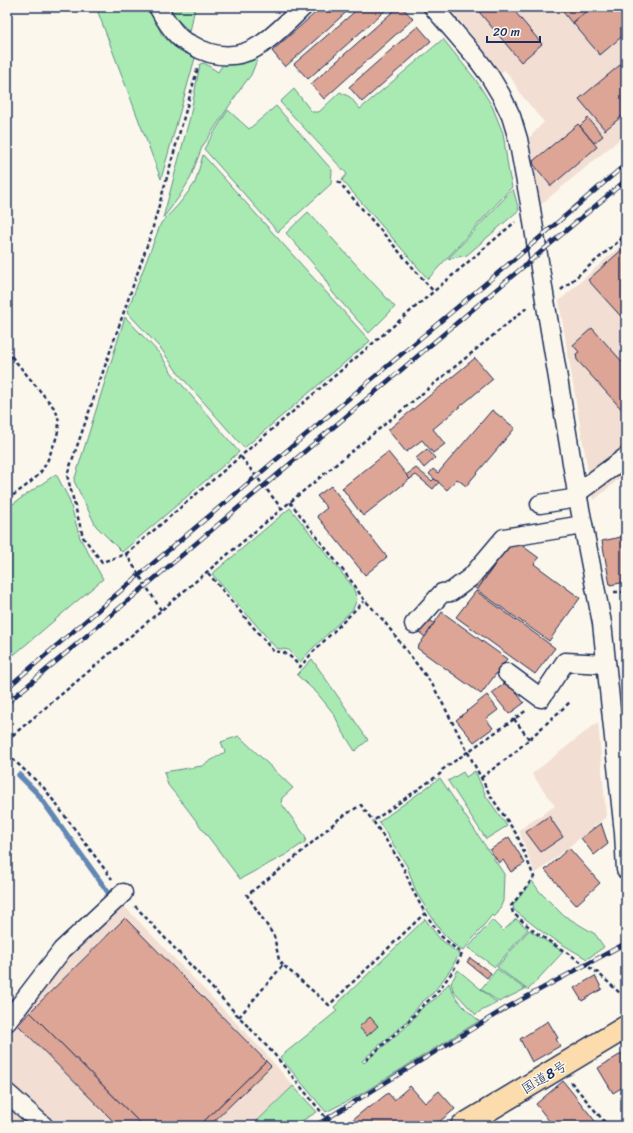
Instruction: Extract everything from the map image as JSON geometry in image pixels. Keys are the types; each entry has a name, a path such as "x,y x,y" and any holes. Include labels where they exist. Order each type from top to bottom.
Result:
{"highway":[{"name":"国道8号","path":"462,1126 626,1027"}],"street":[{"path":"158,7 166,22 180,38 202,51 217,55 232,55 244,52 261,44 281,28 303,7"},
{"path":"433,7 475,56 489,75 511,116 518,139 531,209 577,495 606,619 606,664 624,833 626,870"},
{"path":"540,504 577,495 626,457"},
{"path":"414,624 442,593 451,592 471,577 504,538 583,525"},
{"path":"507,672 541,698 565,662 606,664"},
{"path":"7,1022 62,950 123,893"},
{"path":"7,1093 44,1126"}],"path":[{"path":"202,51 151,234 67,475 84,537 102,562 126,554 531,209"},
{"path":"338,181 434,292"},
{"path":"7,740 290,502 544,294 560,291 626,235"},
{"path":"7,351 56,409 59,417 59,430 48,460 43,468 33,480 7,500"},
{"path":"241,457 282,509"},
{"path":"290,502 355,586 364,601 383,620 432,684 490,795 517,835 534,877 511,906 513,913 535,932 598,973 621,994 626,994"},
{"path":"126,554 161,610"},
{"path":"207,573 274,652 279,651 288,654 300,666 364,601"},
{"path":"373,821 440,774 442,770 541,698"},
{"path":"481,778 514,753 570,702"},
{"path":"514,719 529,739"},
{"path":"7,754 44,788 123,893 274,1054 334,1126"},
{"path":"366,1060 408,1023 423,1005 435,995 453,971 462,954 441,936 425,913 413,891 404,869 361,804 340,818 290,862 247,895 274,936 279,960 329,1005 425,913"},
{"path":"238,1016 284,965"},
{"path":"560,1067 608,1126"}],"shaded area":[{"path":"448,7 626,7 626,134 540,205 529,138 544,122 523,97 510,76 504,70 501,73 481,46"},
{"path":"626,241 626,473 593,501 559,301"},
{"path":"598,722 606,817 535,874 519,830 555,806 532,774"},
{"path":"123,905 267,1055 293,1086 252,1126 49,1126 7,1088 7,1031 67,956"},
{"path":"7,1099 37,1126 7,1126"}],"green space":[{"path":"96,7 149,7 162,35 174,46 195,58 161,179"},
{"path":"169,7 195,7 190,32 173,15"},
{"path":"443,39 476,80 492,106 503,133 512,187 428,279 342,180 347,174 280,102 294,89 312,112 319,112 340,92 350,97 360,109"},
{"path":"259,55 251,75 202,147 190,179 179,197 163,218 190,117 200,64 204,63 218,72 223,64 241,63"},
{"path":"276,106 332,170 331,184 278,232 204,149 228,110 249,129"},
{"path":"203,155 370,341 244,448 178,373 162,350 127,312 161,223 179,204 195,183"},
{"path":"513,189 519,210 467,255 448,259"},
{"path":"308,212 395,307 369,333 333,293 321,273 286,233"},
{"path":"125,317 160,354 172,373 239,452 122,552 96,526 74,481"},
{"path":"56,474 69,499 80,538 103,579 9,659 7,655 7,508"},
{"path":"290,508 353,587 357,599 353,609 300,662 289,650 276,648 212,574"},
{"path":"312,659 368,740 355,751 341,729 334,714 317,693 297,675"},
{"path":"239,736 293,788 282,798 281,803 306,837 305,842 287,854 240,879 168,785 164,772 202,766 225,752 221,742"},
{"path":"475,771 486,796 507,826 486,839 448,781 463,772 466,777"},
{"path":"440,778 504,874 503,901 498,913 494,917 492,915 463,951 440,930 416,892 407,866 379,822"},
{"path":"532,881 540,892 563,915 595,934 604,947 587,959 545,934 514,910 513,905"},
{"path":"425,919 439,938 459,954 451,969 433,993 421,1003 406,1022 362,1061 364,1063 407,1026 423,1007 436,998 449,983 457,999 479,1021 361,1094 326,1112 280,1057 337,1011 334,1007"},
{"path":"516,919 528,929 495,967 468,948 492,920 503,931"},
{"path":"529,930 563,952 528,990 497,967"},
{"path":"497,969 525,989 499,1002 481,989"},
{"path":"458,970 497,1003 476,1015 453,990 451,983"},
{"path":"293,1086 317,1112 293,1126 252,1126"}],"building":[{"path":"322,7 352,7 285,67 272,51"},
{"path":"360,7 389,7 308,79 294,64"},
{"path":"398,7 402,7 413,19 324,99 311,84"},
{"path":"475,7 511,7 542,44 521,62"},
{"path":"559,7 592,7 572,23"},
{"path":"592,7 626,7 626,33 600,55 573,23"},
{"path":"418,26 431,41 362,102 349,87"},
{"path":"626,60 626,113 605,130 579,99"},
{"path":"588,118 603,136 594,143 580,126"},
{"path":"578,124 597,147 551,186 534,165 533,161"},
{"path":"626,246 626,322 588,280"},
{"path":"592,328 626,366 626,414 577,360 576,354 579,352 573,345"},
{"path":"475,358 493,379 433,429 445,444 433,453 422,440 406,452 388,430"},
{"path":"492,410 515,428 466,486 457,479 447,490 429,474 433,469 438,473"},
{"path":"427,449 435,458 424,468 416,458"},
{"path":"388,452 410,479 363,516 342,488"},
{"path":"416,468 432,481 434,479 439,482 433,489 416,475 410,479 406,475"},
{"path":"331,486 387,557 365,575 317,516 327,508 317,496"},
{"path":"626,536 626,582 610,585 602,541"},
{"path":"513,539 539,558 534,564 580,598 549,641 477,590"},
{"path":"507,547 477,590 472,585"},
{"path":"476,591 555,648 535,674 456,617"},
{"path":"442,612 507,659 481,694 417,648"},
{"path":"428,619 434,623 425,637 419,632"},
{"path":"508,681 524,703 509,714 492,693"},
{"path":"487,695 498,710 486,719 493,728 474,742 456,720"},
{"path":"549,816 563,837 541,852 526,832"},
{"path":"601,823 608,844 594,855 581,838"},
{"path":"509,837 525,863 511,872 503,860 499,863 490,850"},
{"path":"569,848 600,883 576,905 545,870"},
{"path":"125,918 266,1061 199,1126 143,1126 30,1012"},
{"path":"470,958 491,973 487,978 467,962"},
{"path":"595,976 602,989 582,1001 574,988"},
{"path":"30,1012 143,1126 118,1126 18,1025"},
{"path":"370,1017 378,1026 367,1036 359,1027"},
{"path":"548,1021 558,1038 556,1039 560,1046 532,1062 520,1039"},
{"path":"626,1051 626,1085 613,1093 598,1068"},
{"path":"266,1061 271,1066 209,1126 199,1126"},
{"path":"563,1081 599,1126 553,1126 536,1104"},
{"path":"410,1086 425,1103 439,1091 455,1109 434,1126 345,1126 388,1093 394,1100"}],"waterway":[{"path":"19,775 37,793 110,895 106,898"}],"railway":[{"path":"7,688 626,164"},
{"path":"7,703 626,180"},
{"path":"315,1126 506,1008 626,943"}]}
